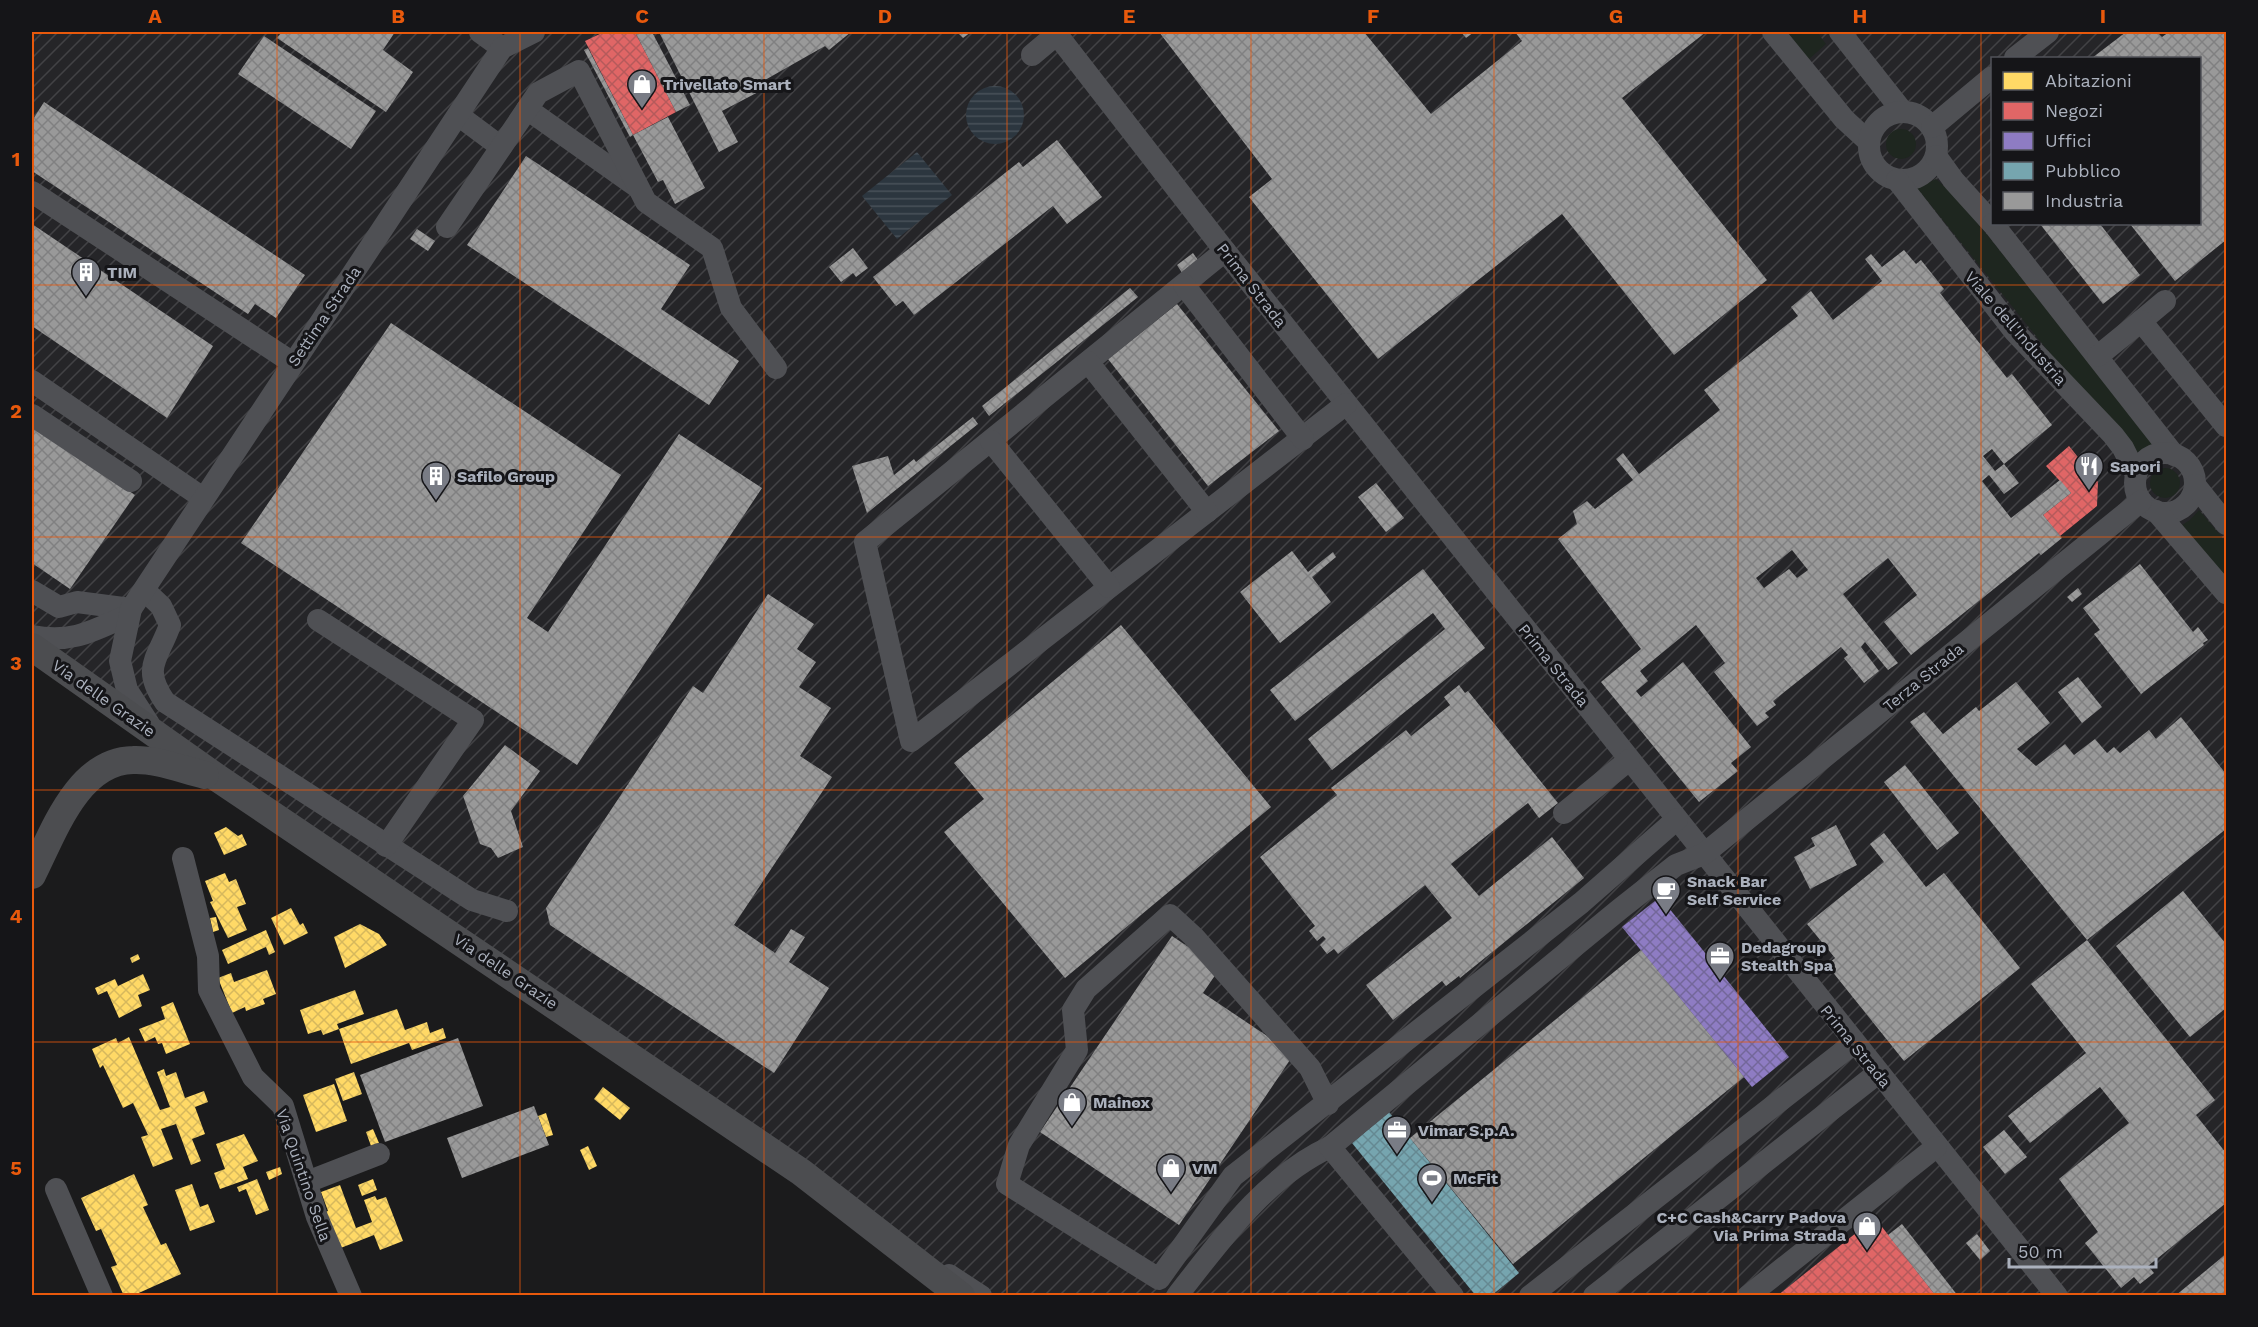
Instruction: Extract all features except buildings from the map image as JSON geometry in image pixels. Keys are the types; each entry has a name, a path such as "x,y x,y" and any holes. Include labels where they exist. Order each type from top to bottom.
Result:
{"main road":[{"name":"Via delle Grazie","path":"32,646 219,779 801,1172 875,1227"},
{"path":"32,875 65,812 83,786 101,770 123,761 143,760 219,779"},
{"path":"875,1227 961,1296"}],"street":[{"path":"480,32 502,48 534,32"},
{"name":"Viale dell'Industria","path":"1773,32 1844,119 1869,142 1869,152 1879,170 1897,180 2015,332 2113,435 2123,448 2136,474 2136,492 2226,593"},
{"path":"1840,32 1903,112"},
{"path":"2016,57 2048,32"},
{"path":"1032,55 1056,33"},
{"name":"Prima Strada","path":"1056,33 1225,251 2051,1294"},
{"name":"Settima Strada","path":"155,733 127,690 120,661 129,612 502,48"},
{"path":"447,228 538,93 579,71 646,202 712,248 731,308 776,368"},
{"path":"1932,127 1991,78"},
{"path":"527,109 639,188"},
{"path":"1869,142 1880,120 1891,114 1903,112 1914,114 1932,127 1936,136 1936,156 1925,173 1907,181 1897,180"},
{"path":"458,115 501,147"},
{"path":"1936,156 1954,182 1991,222"},
{"path":"32,192 293,363"},
{"path":"1994,225 2174,455 2190,466 2194,485 2186,504 2166,513 2148,506"},
{"path":"1225,251 865,542 910,741 1346,404"},
{"path":"1184,285 1303,439"},
{"path":"2098,356 2165,302"},
{"path":"2141,321 2226,426"},
{"path":"1088,362 1207,512"},
{"path":"32,381 204,498"},
{"path":"32,415 131,481"},
{"path":"991,441 1109,587"},
{"path":"2136,474 2142,464 2151,457 2162,453 2174,455"},
{"path":"2194,485 2222,510"},
{"name":"Terza Strada","path":"1177,1296 1230,1228 1307,1157 1330,1147 1676,865 1704,854 2148,506"},
{"path":"144,590 161,606 170,625 154,661 153,684 165,702 472,900 507,912"},
{"path":"32,591 59,607 77,602 129,612"},
{"name":"Settima Strada","path":"32,636 55,640 92,633 129,612"},
{"path":"318,620 473,720 386,846"},
{"path":"1564,813 1629,760"},
{"path":"1328,1104 1310,1068 1202,945 1170,915 1086,989 1073,1010 1077,1050 1019,1145 1007,1184 1160,1280 1233,1176 1328,1104 1581,903 1677,819"},
{"name":"Via Quintino Sella","path":"183,858 208,956 209,990 253,1077 283,1106 317,1217 351,1296"},
{"path":"1530,1296 1854,1043"},
{"path":"1594,1296 1878,1073"},
{"path":"1330,1147 1453,1296"},
{"path":"1748,1296 1936,1147"},
{"path":"307,1182 379,1154"},
{"path":"56,1189 102,1296"},
{"name":"Via delle Grazie","path":"875,1227 981,1296"}],"shaded area":[{"path":"32,32 2226,32 2226,1295 980,1295 189,744 32,631"},
{"path":"1787,32 1817,32 1826,44 1808,60"},
{"path":"995,86 1006,88 1019,99 1024,115 1022,126 1011,139 995,144 984,142 971,131 966,115 968,104 979,91"},
{"path":"1901,129 1912,133 1916,144 1912,155 1901,159 1890,155 1886,144 1890,133"},
{"path":"917,152 952,195 897,239 862,196"},
{"path":"1936,179 1961,202 2154,444 2136,453 2057,362 1917,188"},
{"path":"2165,468 2176,472 2180,483 2176,494 2165,498 2154,494 2150,483 2154,472"},
{"path":"2199,510 2226,542 2226,579 2179,527"}],"place":[{"name":"Trivellato Smart","path":"642,110"},
{"name":"TIM","path":"86,298"},
{"name":"Sapori","path":"2089,492"},
{"name":"Safilo Group","path":"436,502"},
{"name":"Snack Bar Self Service","path":"1666,916"},
{"name":"Dedagroup Stealth Spa","path":"1720,982"},
{"name":"Mainox","path":"1072,1128"},
{"name":"Vimar S.p.A.","path":"1397,1156"},
{"name":"VM","path":"1171,1194"},
{"name":"McFit","path":"1432,1204"},
{"name":"C+C Cash&Carry Padova Via Prima Strada","path":"1867,1252"}]}
